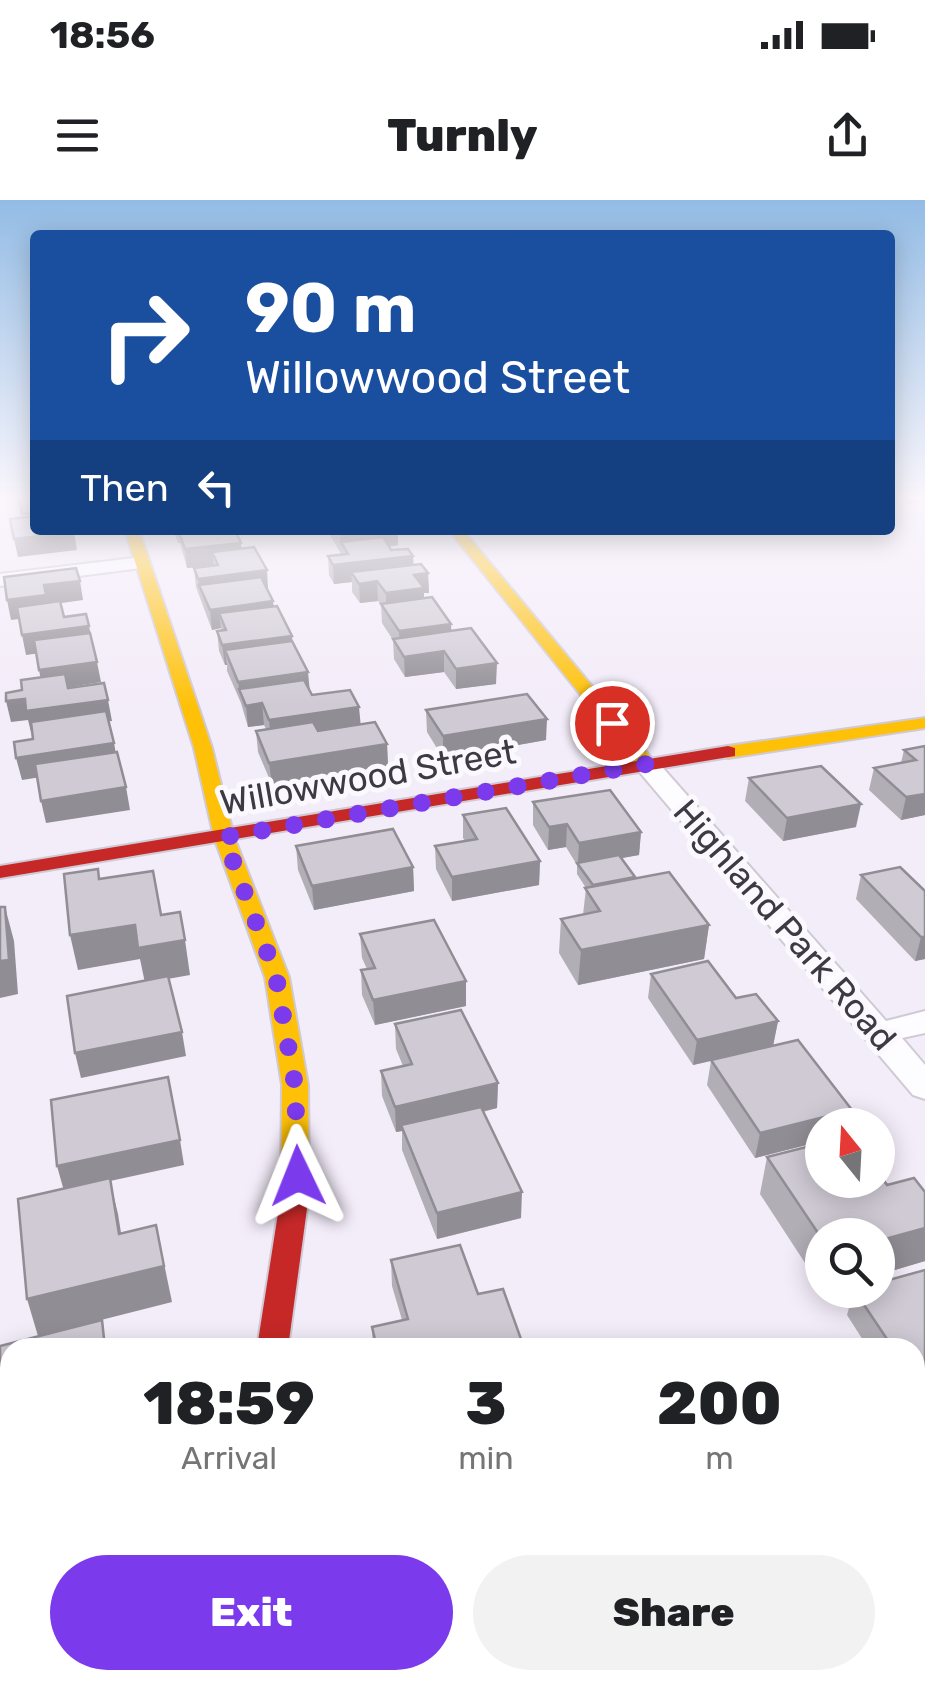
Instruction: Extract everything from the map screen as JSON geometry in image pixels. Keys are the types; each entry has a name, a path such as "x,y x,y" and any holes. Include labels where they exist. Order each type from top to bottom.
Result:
{"street":[{"path":"0,580 105,567"},
{"path":"143,567 203,748 224,837 276,976 295,1085 298,1176 274,1338"},
{"name":"Highland Park Road","path":"486,567 646,764 925,1087"},
{"name":"Willowwood Street","path":"0,872 646,764 925,723"},
{"path":"879,1033 925,1022"}],"building":[{"path":"266,567 267,570 198,579 194,568"},
{"path":"424,567 428,573 414,575 424,588 386,593 377,581 359,584 351,572"},
{"path":"76,568 80,581 44,585 46,595 7,600 4,577"},
{"path":"261,577 273,601 210,610 199,585"},
{"path":"432,597 451,624 399,631 381,604"},
{"path":"60,601 64,617 86,614 89,626 22,635 17,607"},
{"path":"277,606 292,636 222,645 217,631 226,630 219,613"},
{"path":"471,628 497,663 456,669 444,651 404,657 393,639"},
{"path":"90,633 97,662 39,670 34,640"},
{"path":"292,641 308,672 238,682 225,650"},
{"path":"65,674 68,688 104,683 108,700 26,711 25,699 6,701 6,693 22,690 21,680"},
{"path":"304,680 312,695 350,690 359,707 269,720 262,703 246,706 239,689"},
{"path":"527,694 547,719 443,736 426,710"},
{"path":"106,711 114,743 16,758 14,742 33,739 31,722"},
{"path":"313,722 318,731 375,722 387,744 269,763 256,731"},
{"path":"925,746 925,794 906,797 874,768 916,760 904,750"},
{"path":"117,752 126,787 41,801 35,764"},
{"path":"821,766 861,804 787,818 749,778"},
{"path":"610,790 641,832 579,843 567,824 549,827 533,802"},
{"path":"506,808 540,861 452,877 435,846 477,839 463,815"},
{"path":"393,829 413,867 312,886 296,846"},
{"path":"619,855 635,877 593,885 577,863"},
{"path":"900,867 925,891 925,937 861,875"},
{"path":"98,869 99,879 153,871 161,915 180,912 185,940 138,948 135,925 70,935 64,874"},
{"path":"669,872 709,925 581,950 561,919 600,911 585,888"},
{"path":"0,907 5,907 9,960 0,961"},
{"path":"434,920 466,981 373,1000 361,970 375,968 360,934"},
{"path":"708,961 736,998 756,994 778,1021 697,1040 651,974"},
{"path":"168,976 182,1032 75,1053 67,996"},
{"path":"461,1010 498,1083 395,1107 381,1071 412,1064 395,1024"},
{"path":"798,1040 850,1108 805,1108 805,1122 760,1133 711,1060"},
{"path":"168,1077 180,1140 57,1166 51,1100"},
{"path":"481,1107 522,1192 437,1213 401,1125"},
{"path":"805,1147 805,1198 895,1198 895,1183 914,1178 925,1192 925,1228 895,1236 895,1218 808,1218 767,1157"},
{"path":"110,1178 119,1234 156,1225 164,1266 27,1299 18,1199"},
{"path":"460,1245 478,1294 503,1289 521,1338 375,1338 372,1327 408,1319 391,1260"},
{"path":"925,1270 925,1338 886,1338 866,1308 895,1308 895,1278"},
{"path":"102,1320 104,1338 31,1338"}],"traffic: slow":[{"path":"144,567 203,748 224,837 277,977 295,1085 295,1194"},
{"path":"486,567 646,764"},
{"path":"728,752 925,723"}],"traffic: jam":[{"path":"0,872 728,752"},
{"path":"273,1338 295,1194"}],"route":[{"path":"298,1176 295,1085 276,976 224,837 646,764 612,723"}]}
